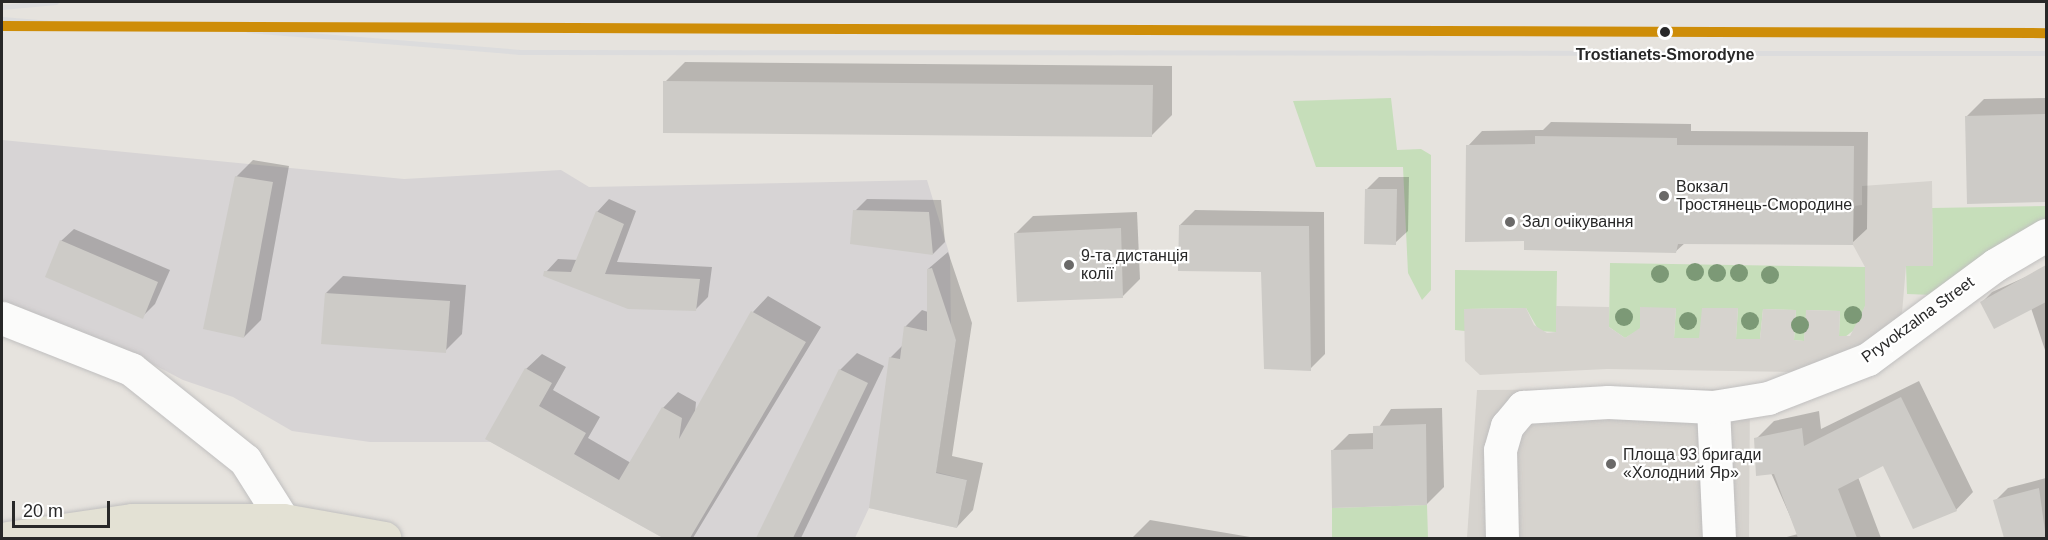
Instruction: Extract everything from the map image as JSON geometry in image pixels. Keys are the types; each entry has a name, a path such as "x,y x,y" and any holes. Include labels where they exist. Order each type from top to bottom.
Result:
{"main road":[{"path":"7,538 132,520 283,520 384,538"}],"street":[{"name":"Pryvokzalna Street","path":"1502,538 1500,450 1507,426 1523,407 1608,402 1713,407 1768,398 1868,359 1995,265 2046,235"},
{"path":"2,318 90,348 131,369 245,460 283,520"},
{"path":"1713,407 1719,538"}],"shaded area":[{"path":"2,140 404,179 561,170 589,187 927,180 950,256 951,328 956,340 936,472 967,480 957,528 869,508 855,538 663,538 491,442 370,442 292,431 233,397 183,380 120,347 2,303"},
{"path":"1932,181 1933,266 1906,266 1901,325 1842,363 1799,372 1607,369 1480,375 1465,361 1464,309 1526,308 1534,325 1547,333 1556,332 1556,306 1609,307 1609,327 1625,338 1640,328 1640,307 1676,308 1674,338 1699,338 1702,308 1738,308 1736,339 1760,339 1763,309 1796,310 1794,340 1804,341 1806,310 1840,311 1839,336 1850,336 1865,306 1865,267 1853,245 1854,206 1862,205 1862,186"},
{"name":"Площа 93 бригади «Холодний Яр»","path":"1750,389 1749,538 1467,538 1477,390"}],"green space":[{"path":"1391,98 1397,150 1421,149 1431,155 1431,290 1422,300 1408,273 1403,167 1316,167 1293,101"},
{"path":"2046,206 2046,224 1933,295 1907,294 1906,266 1933,265 1932,208"},
{"path":"1610,263 1865,267 1865,306 1859,326 1845,337 1839,336 1840,311 1807,310 1804,341 1794,340 1796,310 1763,309 1760,339 1736,339 1738,308 1699,338 1674,338 1676,308 1625,338 1609,327"},
{"path":"1455,270 1557,271 1556,332 1539,331 1526,308 1465,309 1465,331 1455,330"},
{"path":"1427,505 1428,538 1332,537 1332,508"}],"building":[{"path":"663,81 1153,85 1152,137 663,133"},
{"path":"2046,114 2046,202 1967,204 1965,116"},
{"name":"Вокзал Тростянець-Смородине","path":"1535,136 1677,138 1677,145 1854,146 1853,245 1678,244 1676,253 1524,250 1524,241 1465,242 1466,145 1535,144"},
{"path":"235,176 273,182 244,338 203,329"},
{"path":"1365,189 1397,189 1396,245 1364,244"},
{"path":"853,210 929,212 933,255 850,244"},
{"path":"596,211 624,224 605,274 700,279 696,311 628,309 543,276 544,271 571,272"},
{"path":"1179,225 1309,226 1311,371 1264,369 1261,272 1178,271"},
{"name":"9-та дистанція колії","path":"1121,228 1123,298 1017,302 1014,233"},
{"path":"60,240 158,282 143,319 45,277"},
{"path":"2046,265 2046,302 1994,329 1980,302"},
{"path":"932,268 956,340 936,473 967,480 957,528 869,508 889,357 900,359 904,326 927,331 927,269"},
{"path":"325,293 450,301 446,353 321,344"},
{"path":"751,311 806,342 690,538 663,538 485,439 525,368 552,383 539,406 586,433 574,454 619,480 662,407 682,418 679,439"},
{"path":"839,369 868,383 793,538 756,538"},
{"path":"1901,397 1957,511 1913,529 1883,466 1838,489 1857,538 1798,538 1774,474 1756,476 1754,438 1802,428 1804,446"},
{"path":"1426,424 1427,505 1332,508 1331,450 1373,449 1373,426"},
{"path":"2039,488 2046,538 2004,538 1993,500"}],"railway":[{"path":"2,7 56,2"},
{"path":"2,19 74,25"},
{"path":"248,30 520,52 2046,53"}],"transit line":[{"path":"2,26 2046,33"}],"place":[{"name":"Trostianets-Smorodyne","path":"1665,32"},
{"name":"Вокзал Тростянець-Смородине","path":"1664,196"},
{"name":"Зал очікування","path":"1510,222"},
{"name":"9-та дистанція колії","path":"1069,265"},
{"name":"Площа 93 бригади «Холодний Яр»","path":"1611,464"}]}
